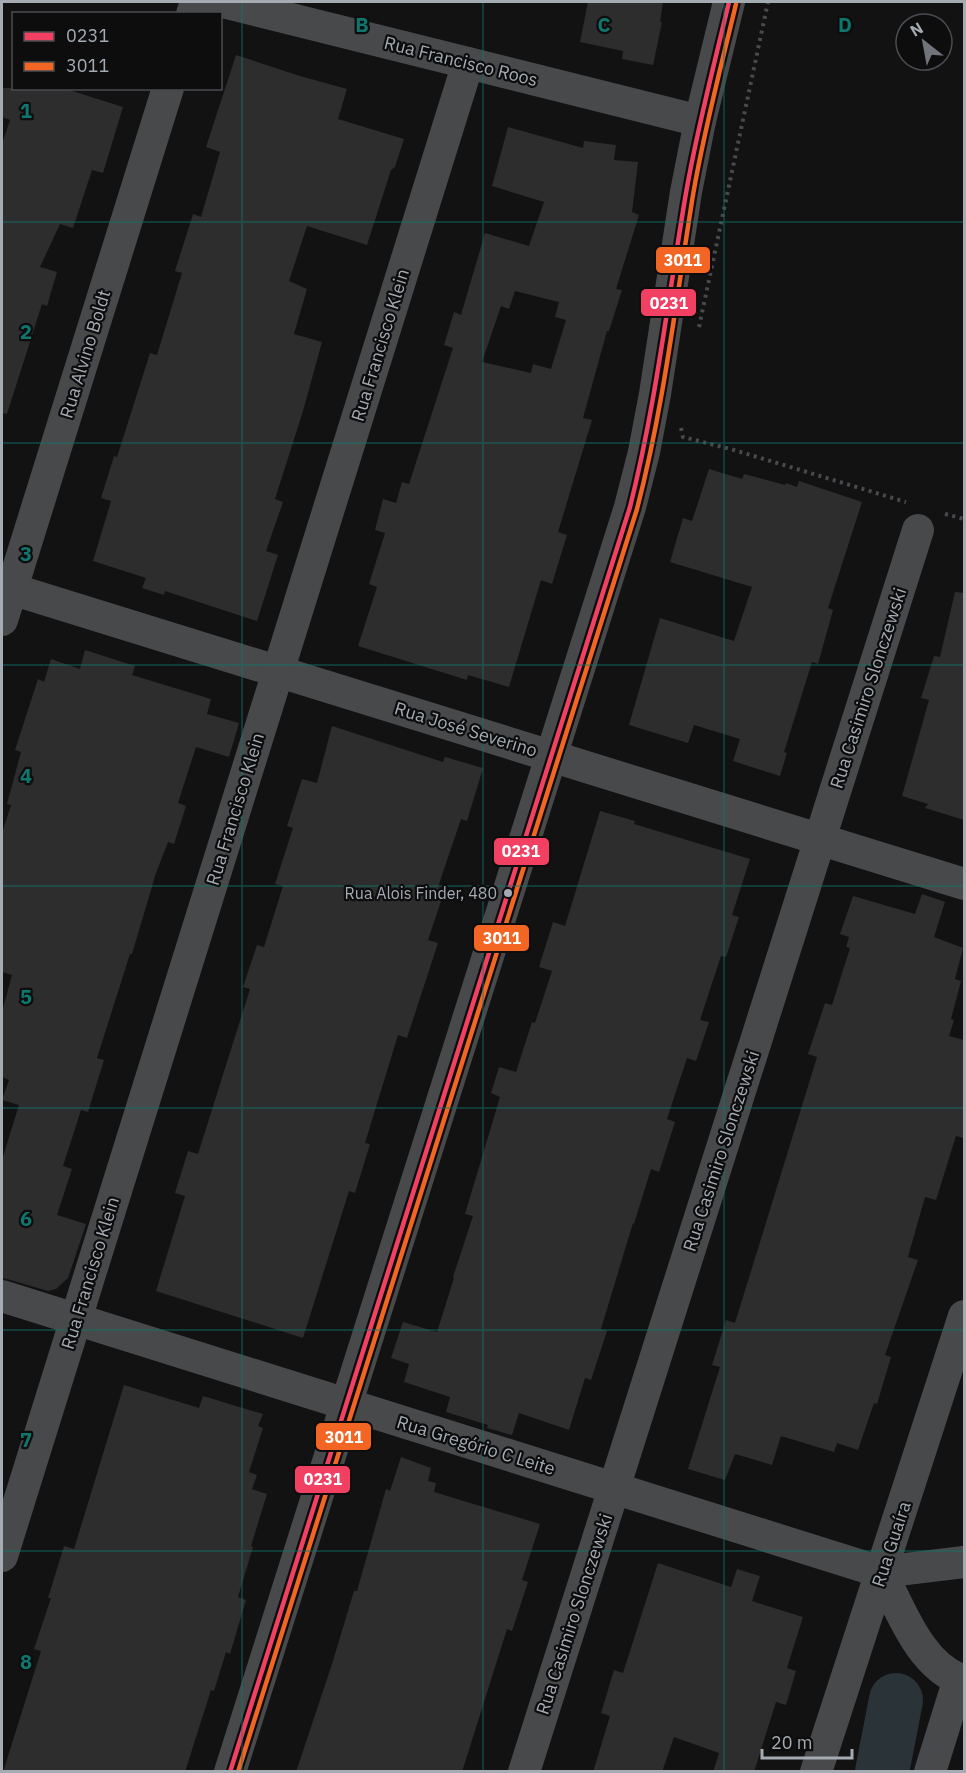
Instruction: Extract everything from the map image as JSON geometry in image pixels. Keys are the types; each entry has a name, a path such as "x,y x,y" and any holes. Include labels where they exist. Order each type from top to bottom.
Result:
{"street":[{"name":"Rua Francisco Roos","path":"223,2 700,121"},
{"path":"230,1772 630,507 655,394 686,192 700,121 729,2"},
{"name":"Rua Francisco Klein","path":"2,1556 468,63"},
{"name":"Rua Alvino Boldt","path":"2,620 6,588 167,90"},
{"name":"Rua Casimiro Slonczewski","path":"524,1772 923,515"},
{"name":"Rua José Severino","path":"6,588 964,884"},
{"name":"Rua Gregório C Leite","path":"2,1296 882,1572 964,1562"},
{"name":"Rua Guaíra","path":"816,1772 964,1316"},
{"path":"882,1572 921,1649 936,1665 962,1680 930,1772"}],"path":[{"path":"699,328 768,2"},
{"path":"680,422 683,437 734,450 923,515 964,519"}],"building":[{"path":"588,2 663,2 660,22 662,22 653,65 622,59 623,51 580,42"},
{"path":"236,55 347,89 338,119 404,139 395,167 391,170 367,245 307,226 289,281 307,289 294,334 322,342 275,499 283,502 266,551 278,555 257,621 165,591 164,595 142,588 146,578 93,561 111,501 101,498 114,456 117,457 150,353 157,355 182,273 175,271 193,214 201,217 220,152 206,147"},
{"path":"2,88 69,90 123,107 103,173 92,170 73,228 60,224 40,267 57,272 47,306 42,304 7,414 2,413 2,144 10,120 2,117"},
{"path":"508,127 583,148 584,141 616,145 614,160 638,162 632,212 639,215 616,289 622,290 609,331 607,331 583,418 592,420 558,532 567,535 552,584 541,580 509,687 468,675 467,680 358,646 377,587 369,584 385,533 375,530 383,499 396,503 402,482 409,484 453,348 444,345 454,312 461,315 485,233 529,246 544,202 492,186","holes":["515,291 559,302 555,317 566,320 551,369 533,364 531,373 482,362 501,306 509,309"]},
{"path":"709,469 742,479 744,474 797,487 799,481 862,502 828,608 833,610 818,664 812,662 784,752 787,753 780,776 733,761 740,739 694,725 688,743 629,725 660,618 734,641 752,587 670,562 683,518 692,521"},
{"path":"955,592 964,593 964,820 925,808 928,804 902,796 929,700 921,698 934,656 940,657"},
{"path":"85,650 135,666 132,675 211,699 207,714 239,723 229,757 196,747 178,803 186,806 174,844 168,842 156,873 97,1058 104,1060 88,1112 81,1110 63,1166 72,1169 57,1215 86,1224 68,1278 56,1289 48,1291 2,1278 2,1160 19,1105 2,1100 9,1080 2,1077 2,1012 12,975 2,972 2,833 11,805 7,804 21,752 15,750 38,679 44,682 51,659 80,669"},
{"path":"332,726 443,762 445,757 483,768 467,821 461,819 438,887 445,889 428,940 438,943 407,1038 398,1035 365,1143 370,1144 355,1193 349,1191 303,1338 156,1291 185,1196 175,1193 188,1151 198,1154 250,989 243,987 257,945 264,947 283,886 275,884 293,828 287,826 302,779 317,783"},
{"path":"600,811 635,821 634,824 750,859 732,915 739,917 726,957 721,956 700,1020 709,1022 696,1061 687,1058 667,1119 675,1122 659,1172 651,1169 633,1223 601,1329 607,1331 591,1380 585,1378 569,1430 519,1413 512,1435 446,1412 450,1397 404,1382 409,1364 391,1358 403,1322 437,1332 473,1216 465,1214 500,1097 491,1093 499,1067 516,1072 552,971 539,967 553,922 565,926"},
{"path":"922,894 945,902 934,937 963,948 955,979 961,981 949,1036 964,1040 964,1138 956,1136 936,1200 925,1197 908,1257 918,1260 885,1355 891,1357 877,1404 874,1403 858,1450 837,1443 834,1452 781,1436 772,1465 735,1454 725,1480 688,1469 720,1367 712,1365 726,1320 735,1323 817,1057 808,1054 825,1003 832,1005 850,948 846,947 849,937 840,934 853,896 915,914"},
{"path":"124,1385 199,1408 203,1396 263,1414 258,1426 263,1428 249,1472 257,1475 252,1489 267,1494 238,1597 246,1600 230,1654 226,1652 214,1691 211,1690 185,1772 3,1772 41,1651 34,1649 51,1598 48,1598 64,1546 74,1549"},
{"path":"401,1457 431,1468 428,1481 436,1483 434,1492 540,1524 522,1580 528,1582 512,1631 507,1629 462,1772 296,1772 354,1591 357,1591 386,1489 390,1491"},
{"path":"658,1563 731,1587 737,1569 760,1576 752,1601 803,1617 787,1668 796,1671 786,1705 776,1702 754,1772 713,1772 719,1753 674,1737 662,1772 593,1772 610,1716 601,1713 614,1670 623,1673"}],"waterway":[{"path":"882,1772 896,1700"}],"transit line":[{"name":"0231","path":"230,1772 630,507 654,390 690,169 729,2"},
{"name":"3011","path":"238,1772 637,509 662,392 697,171 736,4"}],"place":[{"name":"Rua Alois Finder, 480","path":"508,893"}]}
